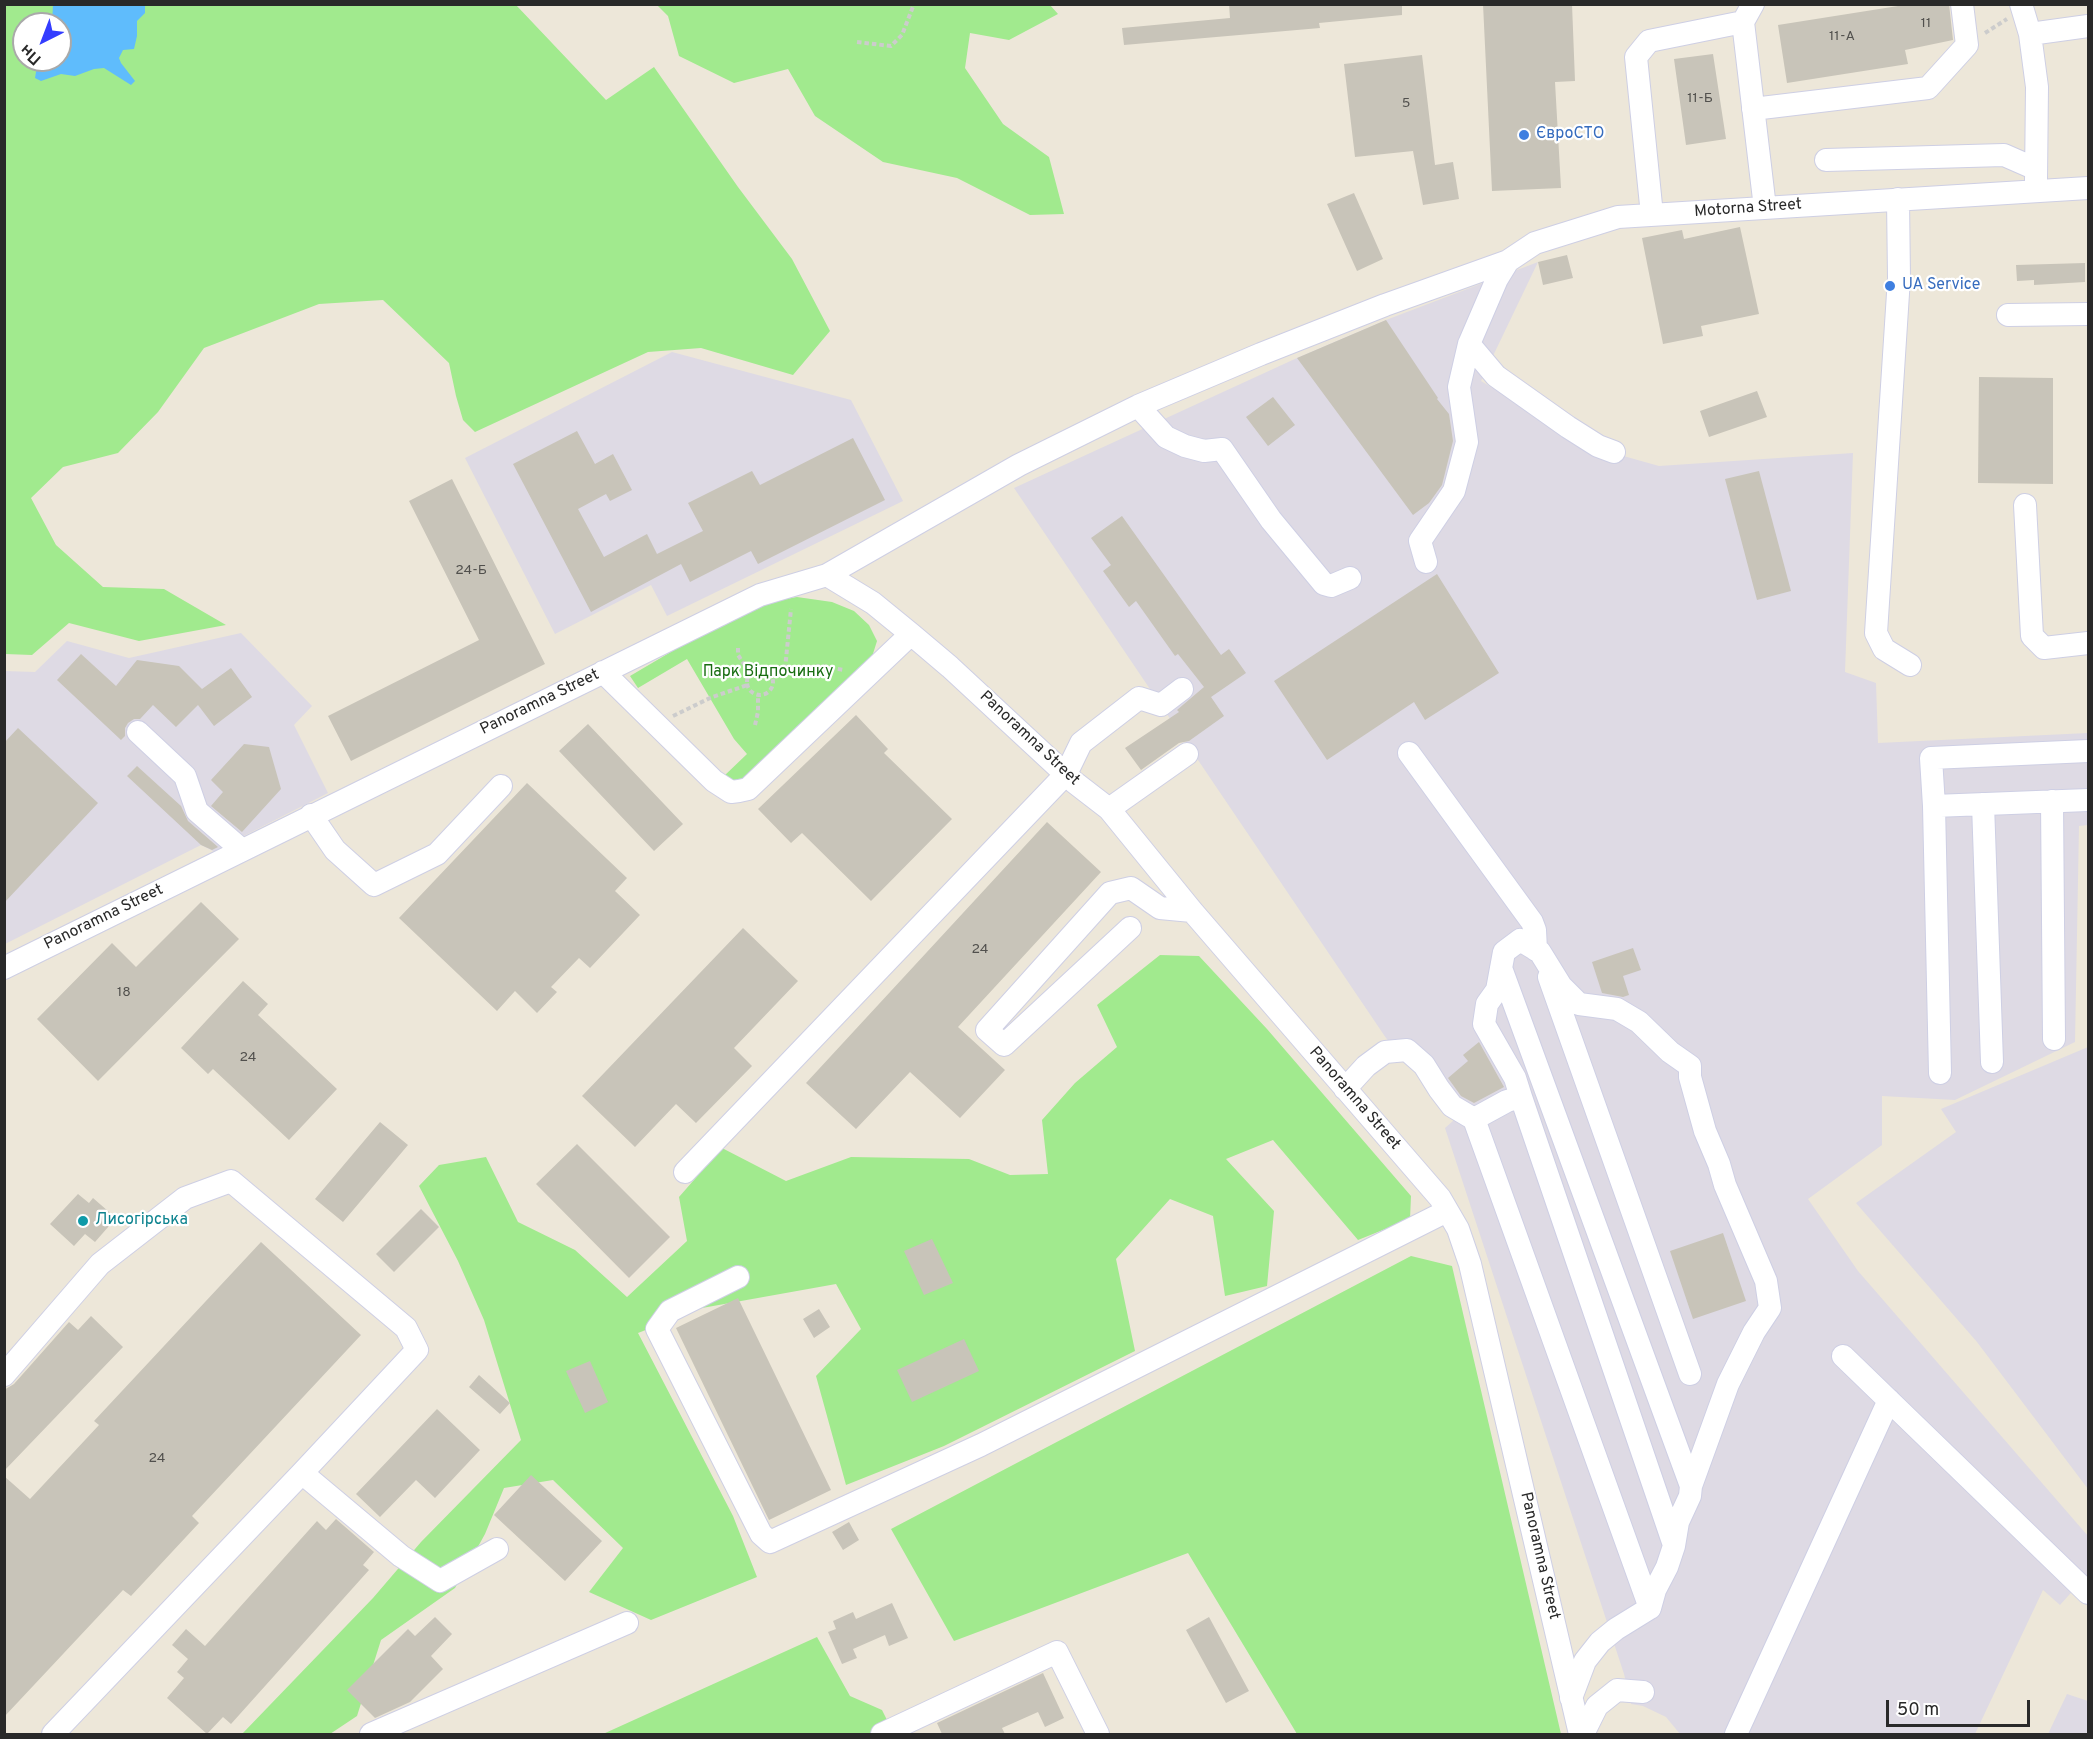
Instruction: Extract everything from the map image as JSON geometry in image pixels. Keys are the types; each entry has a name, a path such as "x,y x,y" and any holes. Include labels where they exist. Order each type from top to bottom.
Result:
{"street":[{"path":"1753,109 1928,88 1967,45 1962,4"},
{"path":"2022,6 2030,34 2037,87 2036,180"},
{"path":"1652,215 1636,57 1650,41 1748,13 1753,109 1765,208"},
{"path":"2030,34 2088,26"},
{"path":"1826,160 2004,155 2036,180"},
{"name":"Motorna Street","path":"1426,562 1420,541 1454,491 1467,442 1459,387 1469,344 1497,279 1508,261 1536,243 1618,217 1898,199 2036,180 2088,193"},
{"path":"1898,199 1899,278 1876,633 1884,649 1910,665"},
{"path":"827,574 1019,465 1138,406 1364,313 1508,261"},
{"path":"2008,315 2088,314"},
{"path":"1469,344 1496,376 1568,427 1598,446 1614,452"},
{"path":"1138,406 1166,437 1185,446 1204,451 1222,449 1271,520 1324,584 1331,586 1350,578"},
{"path":"2025,505 2032,636 2044,648 2088,644"},
{"name":"Panoramna Street","path":"4,968 760,595 827,574 873,603 911,634 1066,774 1109,809 1192,911 1440,1198 1458,1229 1470,1264 1581,1734"},
{"path":"603,672 714,781 731,792 748,789 911,634"},
{"path":"685,1172 1066,774 1081,743 1139,698 1161,705 1182,689"},
{"path":"138,732 185,776 197,811 242,850"},
{"path":"1940,1073 1931,758 2088,751"},
{"path":"1409,753 1532,922 1538,951 1690,1374"},
{"path":"1109,809 1187,754"},
{"path":"311,815 335,850 374,885 437,854 501,786"},
{"path":"1934,806 2088,800"},
{"path":"2052,801 2054,1039"},
{"path":"1983,804 1992,1062"},
{"path":"1130,928 1004,1045 987,1030 1110,893 1131,888 1160,908 1192,911"},
{"path":"1571,1698 1585,1661 1600,1642 1650,1608 1655,1590 1667,1567 1674,1546 1678,1522 1728,1384 1754,1332 1770,1308 1766,1281 1725,1185 1705,1131 1690,1077 1690,1066 1670,1052 1639,1022 1617,1009 1579,1004 1561,986 1538,951 1520,940 1504,952 1497,990 1486,1004 1484,1024 1515,1078 1674,1546"},
{"path":"1501,968 1691,1486"},
{"path":"1345,1089 1366,1066 1385,1052 1407,1050 1424,1065 1452,1106 1474,1119 1650,1608"},
{"path":"1474,1119 1507,1101 1521,1097"},
{"path":"4,1375 100,1264 185,1198 231,1181 406,1328 417,1350 53,1734"},
{"path":"738,1277 670,1311 657,1329 761,1534 770,1542 981,1445 1448,1211"},
{"path":"1843,1356 2088,1593"},
{"path":"1736,1734 1889,1400"},
{"path":"302,1473 401,1556 440,1581 497,1549"},
{"path":"371,1734 627,1623"},
{"path":"882,1734 1057,1652 1098,1734"},
{"path":"1581,1734 1597,1706 1617,1690 1643,1692"}],"path":[{"path":"857,42 891,46 902,35 914,4"},
{"path":"1967,45 2022,6"},
{"path":"785,669 791,609"},
{"path":"738,648 738,654 744,664 752,671"},
{"path":"772,675 785,669 822,666 858,672 865,677"},
{"path":"766,670 772,675 774,682 771,690 758,695 751,692 747,685 752,671 766,670"},
{"path":"656,724 710,698 747,685"},
{"path":"755,725 758,695"}],"shaded area":[{"path":"1538,262 1481,381 1588,446 1659,466 1853,453 1845,672 1876,683 1878,743 2088,733 2088,825 2079,826 2075,1042 1955,1100 1882,1096 1882,1145 1808,1199 1858,1271 2088,1536 2088,1574 2060,1605 2043,1590 1975,1734 1680,1734 1666,1717 1643,1706 1631,1704 1624,1674 1445,1128 1454,1120 1420,1072 1386,1038 1014,488 1297,358 1386,320"},
{"path":"672,352 851,400 903,501 667,616 651,585 555,634 465,458"},
{"path":"241,633 312,706 294,725 328,793 224,846 217,853 201,845 5,944 4,671 35,672 67,641 129,658"},
{"path":"2088,1047 2088,1489 1977,1342 1856,1203 1956,1132 1941,1109"},
{"path":"2067,1694 2088,1701 2088,1734 2048,1734"}],"green space":[{"path":"4,5 516,5 606,100 654,67 738,187 792,259 830,331 793,375 701,348 648,352 475,432 463,420 449,363 383,300 319,304 204,348 158,412 118,453 63,467 31,498 56,545 103,587 164,589 226,625 139,641 69,623 32,655 5,654"},
{"path":"657,5 1050,5 1058,14 1009,40 970,33 965,68 1003,124 1049,157 1064,214 1030,215 957,178 883,162 815,116 788,69 734,83 679,56 668,16"},
{"name":"Парк Відпочинку","path":"797,597 832,602 854,611 869,625 877,641 871,660 751,777 731,782 724,776 747,754 734,739 687,659 638,688 630,676 681,646 773,601"},
{"path":"1160,955 1199,956 1267,1029 1411,1196 1410,1219 1358,1240 1273,1140 1226,1159 1274,1211 1267,1286 1225,1296 1213,1216 1170,1199 1116,1259 1135,1351 944,1446 846,1485 816,1376 861,1329 836,1284 702,1308 638,1333 733,1516 757,1577 651,1620 589,1592 623,1548 553,1480 504,1488 485,1534 455,1588 381,1640 357,1716 330,1734 242,1734 373,1598 421,1542 521,1440 484,1320 458,1261 419,1186 439,1165 486,1157 518,1222 575,1250 627,1297 687,1241 679,1197 722,1148 786,1181 851,1157 969,1159 1010,1175 1048,1174 1042,1120 1075,1083 1117,1047 1097,1005"},
{"path":"1411,1256 1452,1266 1561,1734 1297,1734 1188,1553 954,1641 891,1529"},
{"path":"817,1637 850,1696 882,1710 894,1734 603,1734"}],"water":[{"path":"53,5 145,5 145,13 137,21 134,49 123,50 119,58 135,81 131,85 104,68 75,76 61,74 41,81 35,78 36,72 72,72 72,12 53,12"}],"building":[{"path":"1229,4 1402,4 1402,15 1319,23 1320,28 1124,45 1122,28 1230,18"},
{"name":"ЄвроСТО","path":"1483,4 1572,4 1575,81 1555,82 1561,188 1492,191"},
{"path":"1898,4 1949,4 1953,40 1905,50 1908,64 1787,83 1778,25 1898,6"},
{"path":"1713,54 1726,139 1686,145 1674,59"},
{"path":"1422,55 1435,165 1453,162 1459,199 1423,205 1413,151 1355,157 1344,64"},
{"path":"1354,193 1383,259 1357,271 1327,204"},
{"path":"1740,227 1759,314 1701,326 1703,336 1663,344 1642,238 1682,230 1684,239"},
{"path":"1567,255 1573,278 1543,285 1538,262"},
{"path":"2085,263 2085,282 2034,285 2034,280 2017,281 2016,265"},
{"path":"1386,320 1449,414 1453,441 1442,485 1429,503 1413,515 1297,358"},
{"path":"1979,377 2053,378 2053,484 1978,483"},
{"path":"1757,391 1767,417 1709,437 1700,411"},
{"path":"1273,397 1295,425 1268,446 1246,417"},
{"path":"577,431 595,464 613,454 632,490 610,501 606,494 578,509 604,557 647,534 657,554 703,531 688,503 752,471 760,485 853,438 885,500 758,564 751,551 690,582 681,564 591,612 513,464"},
{"path":"1759,471 1791,591 1757,600 1725,479"},
{"path":"452,479 545,664 351,761 328,716 479,640 409,501"},
{"path":"1122,516 1221,655 1229,649 1246,673 1211,697 1224,716 1189,741 1179,743 1141,770 1125,748 1179,712 1177,710 1204,687 1178,654 1175,656 1136,601 1129,607 1103,571 1111,565 1091,538"},
{"path":"1437,574 1499,673 1425,720 1414,702 1327,760 1274,681"},
{"path":"81,654 116,686 137,660 179,666 202,689 231,668 252,697 214,726 198,705 176,727 153,705 140,719 134,719 128,723 125,736 121,740 57,680"},
{"path":"856,715 888,749 884,753 952,819 871,901 802,833 791,843 758,809"},
{"path":"588,724 683,824 654,851 559,751"},
{"path":"18,728 98,803 4,903 4,743"},
{"path":"244,744 269,747 281,789 242,832 211,806 223,792 211,780"},
{"path":"137,766 181,806 188,821 218,847 212,850 201,845 127,776"},
{"path":"527,783 627,878 615,891 640,915 590,968 579,958 551,987 557,992 537,1013 515,991 497,1011 399,918"},
{"path":"1047,822 1101,872 958,1027 1005,1070 960,1118 910,1072 856,1129 806,1083"},
{"path":"201,902 239,939 98,1081 37,1019 112,943 136,967"},
{"path":"743,928 798,981 734,1048 752,1066 696,1123 676,1104 635,1147 582,1096"},
{"path":"1633,948 1641,970 1623,976 1629,995 1623,997 1602,993 1592,962"},
{"path":"243,981 268,1004 258,1015 337,1089 289,1140 213,1069 208,1074 181,1048"},
{"path":"1479,1042 1504,1087 1474,1103 1461,1096 1448,1078 1468,1061 1463,1055"},
{"path":"380,1122 408,1145 343,1222 315,1199"},
{"path":"577,1144 670,1237 629,1278 536,1184"},
{"name":"Лисогірська","path":"78,1194 89,1203 93,1198 116,1218 95,1242 85,1234 74,1246 50,1224"},
{"path":"421,1209 439,1227 394,1272 376,1254"},
{"path":"1723,1233 1746,1301 1693,1319 1670,1251"},
{"path":"932,1239 953,1283 924,1295 904,1251"},
{"path":"261,1242 361,1335 192,1516 199,1523 131,1596 123,1590 4,1717 4,1476 30,1499 99,1425 94,1421"},
{"path":"738,1298 831,1490 769,1520 676,1328"},
{"path":"819,1309 830,1327 814,1338 803,1319"},
{"path":"91,1316 123,1347 4,1471 4,1390 14,1384 69,1322 78,1330"},
{"path":"964,1339 979,1371 912,1402 897,1370"},
{"path":"590,1361 608,1402 585,1413 566,1371"},
{"path":"479,1375 510,1403 500,1414 469,1387"},
{"path":"437,1409 480,1450 435,1498 416,1480 380,1517 356,1494"},
{"path":"531,1475 602,1541 565,1581 494,1515"},
{"path":"336,1519 374,1552 363,1565 369,1570 231,1724 223,1717 207,1734 167,1698 184,1678 177,1672 188,1659 172,1645 186,1629 205,1646 317,1521 326,1530"},
{"path":"849,1522 859,1540 843,1550 832,1532"},
{"path":"892,1603 908,1638 889,1646 885,1635 853,1649 857,1658 842,1664 828,1632 836,1629 833,1621 853,1612 856,1619"},
{"path":"435,1617 452,1634 431,1656 443,1669 410,1702 375,1718 347,1690 408,1629 415,1636"},
{"path":"1209,1617 1249,1691 1226,1703 1186,1630"},
{"path":"1043,1673 1064,1718 1045,1727 1038,1712 1002,1728 1005,1734 942,1734 937,1723"}],"place":[{"name":"ЄвроСТО","path":"1524,135"},
{"name":"UA Service","path":"1890,286"},
{"name":"Лисогірська","path":"83,1221"}]}
